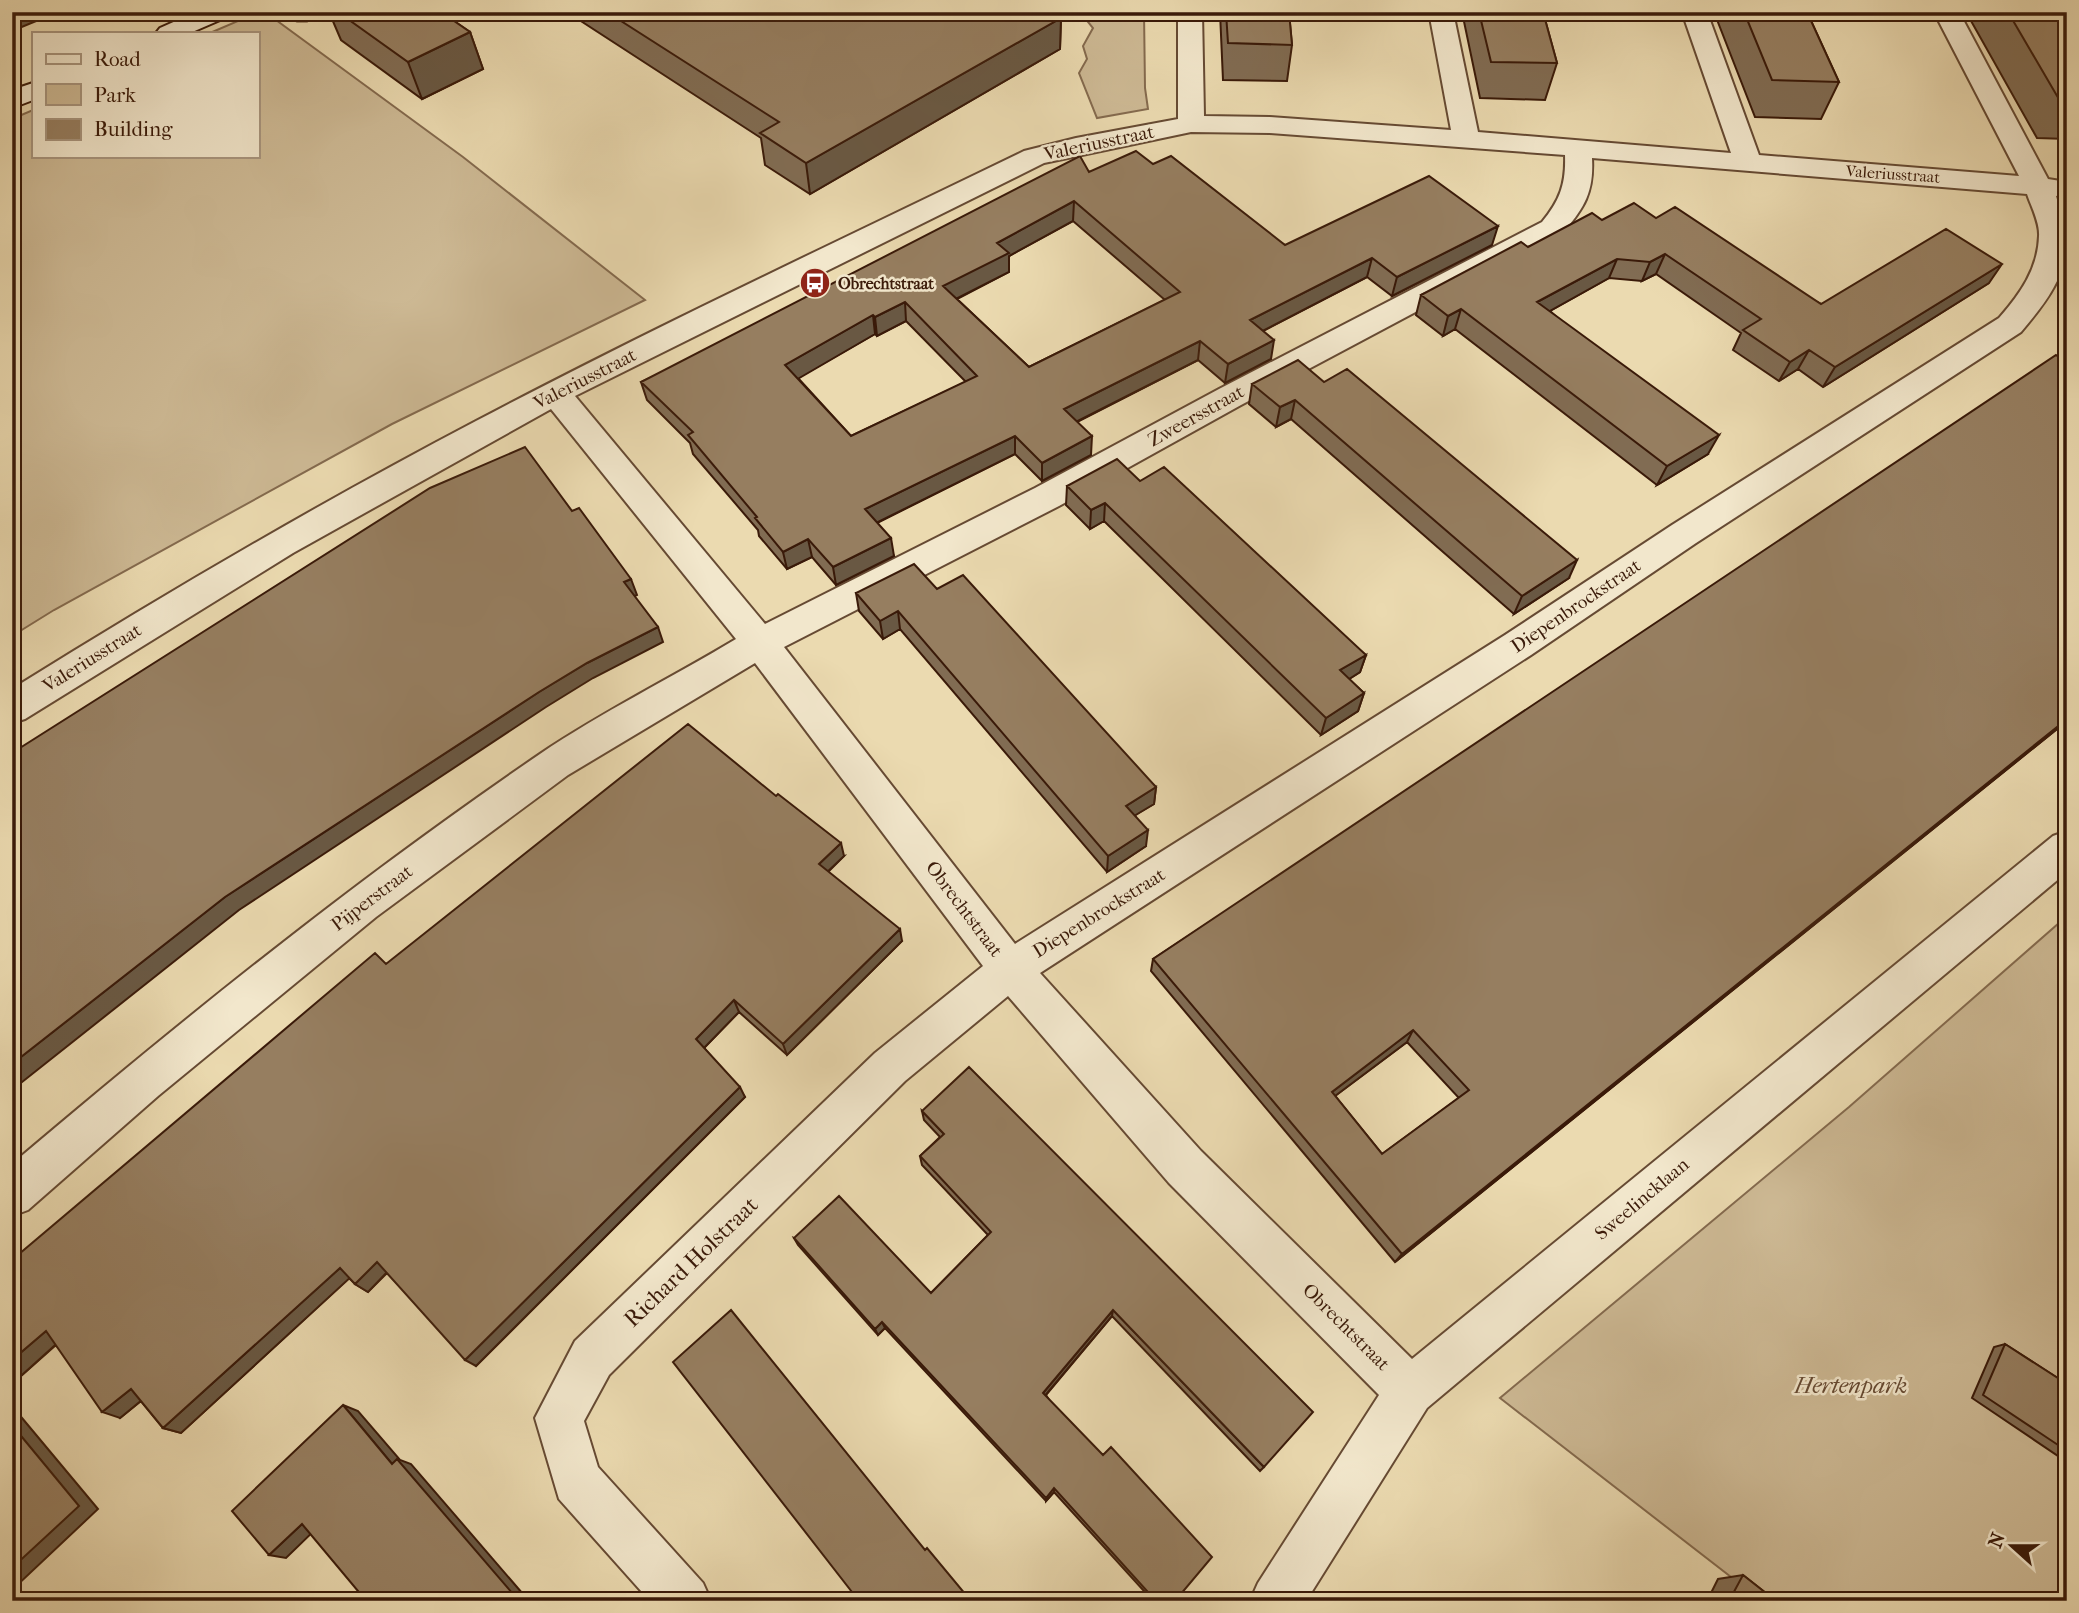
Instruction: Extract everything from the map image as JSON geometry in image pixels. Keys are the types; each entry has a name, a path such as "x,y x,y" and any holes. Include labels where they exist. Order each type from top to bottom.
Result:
{"street":[{"path":"171,32 218,12"},
{"path":"1190,12 1191,124"},
{"path":"1441,12 1466,139"},
{"path":"1694,12 1748,163"},
{"path":"1946,12 2052,187"},
{"path":"12,100 32,91"},
{"name":"Valeriusstraat","path":"12,708 100,652 337,513 555,393 1034,157 1076,146 1191,124 1270,125 2052,187"},
{"name":"Zweersstraat","path":"760,643 1047,497 1262,380 1552,228 1574,202 1579,177 1578,148"},
{"name":"Diepenbrockstraat","path":"1010,970 1518,645 1684,534 2010,325 2036,295 2049,262 2054,234 2052,187"},
{"name":"Obrechtstraat","path":"555,393 760,643 1010,970 1185,1167 1410,1391"},
{"name":"Pijperstraat","path":"12,1194 143,1082 362,904 555,764 760,643"},
{"name":"Sweelincklaan","path":"1276,1601 1410,1391 2067,848"},
{"name":"Richard Holstraat","path":"685,1601 577,1481 559,1418 593,1358 602,1348 890,1067 1010,970"}],"green space":[{"path":"259,12 265,12 463,157 645,300 392,424 54,610 12,636 12,119 32,110 32,158 259,158 259,32 212,32"},
{"path":"1080,12 1144,12 1145,88 1148,109 1097,118 1079,73 1087,59 1083,46 1093,28"},
{"name":"Hertenpark","path":"2067,916 2067,1601 1762,1601 1500,1398 1849,1107"}],"building":[{"path":"338,12 441,12 470,32 408,62"},
{"path":"607,12 1050,12 1061,18 806,163 760,133 779,122"},
{"path":"1226,12 1289,12 1292,45 1228,43"},
{"path":"1479,12 1543,12 1557,63 1491,62"},
{"path":"1744,12 1807,12 1839,82 1772,80"},
{"path":"2008,12 2067,12 2067,101 2060,101"},
{"path":"1136,151 1153,164 1171,156 1285,245 1429,176 1498,226 1397,277 1372,258 1250,320 1274,340 1228,364 1200,341 1064,409 1092,436 1042,463 1015,436 865,509 891,538 833,567 808,539 783,552 688,435 693,432 641,382 1080,156 1089,172","holes":["1074,201 1180,292 1029,367 943,286 1009,253 997,243","905,302 977,376 851,436 785,365 873,315 875,317"]},
{"path":"1634,203 1656,218 1675,207 1821,304 1946,229 2002,264 1835,367 1809,350 1790,362 1743,330 1761,319 1665,254 1650,262 1617,259 1537,302 1719,435 1667,466 1461,309 1448,316 1421,295 1521,242 1528,247 1592,213 1602,220"},
{"path":"2056,355 2065,361 2067,359 2067,719 1402,1254 1153,959","holes":["1413,1030 1469,1090 1382,1154 1332,1092"]},
{"path":"1298,360 1324,382 1347,369 1577,560 1522,596 1295,400 1280,407 1252,384"},
{"path":"525,447 572,511 579,508 631,579 624,582 658,627 587,663 539,692 225,897 12,1064 12,753 430,488"},
{"path":"1117,459 1140,481 1164,467 1366,655 1340,670 1364,693 1326,718 1105,503 1091,510 1067,486"},
{"path":"914,564 937,589 963,575 1156,787 1126,806 1148,830 1108,856 898,611 880,621 856,593"},
{"path":"688,724 776,796 778,794 841,843 819,864 900,929 783,1044 734,1000 696,1039 740,1087 465,1360 377,1262 355,1284 340,1268 163,1428 131,1389 102,1412 46,1331 12,1360 12,1260 375,953 386,964"},
{"path":"969,1067 1313,1412 1264,1467 1113,1310 1043,1393 1103,1455 1111,1447 1212,1557 1175,1601 1156,1601 1054,1488 1046,1498 882,1322 875,1329 794,1238 839,1196 931,1293 991,1232 920,1156 944,1134 922,1111"},
{"path":"731,1310 925,1550 927,1548 971,1601 859,1601 673,1362"},
{"path":"2005,1344 2067,1384 2067,1451 1983,1395"},
{"path":"343,1405 392,1464 397,1459 519,1601 349,1601 358,1591 302,1524 269,1555 232,1511"},
{"path":"12,1425 79,1506 12,1568"},
{"path":"1743,1575 1776,1601 1729,1601"},
{"path":"157,1593 164,1601 149,1601"}],"place":[{"name":"Obrechtstraat","path":"815,283"}]}
